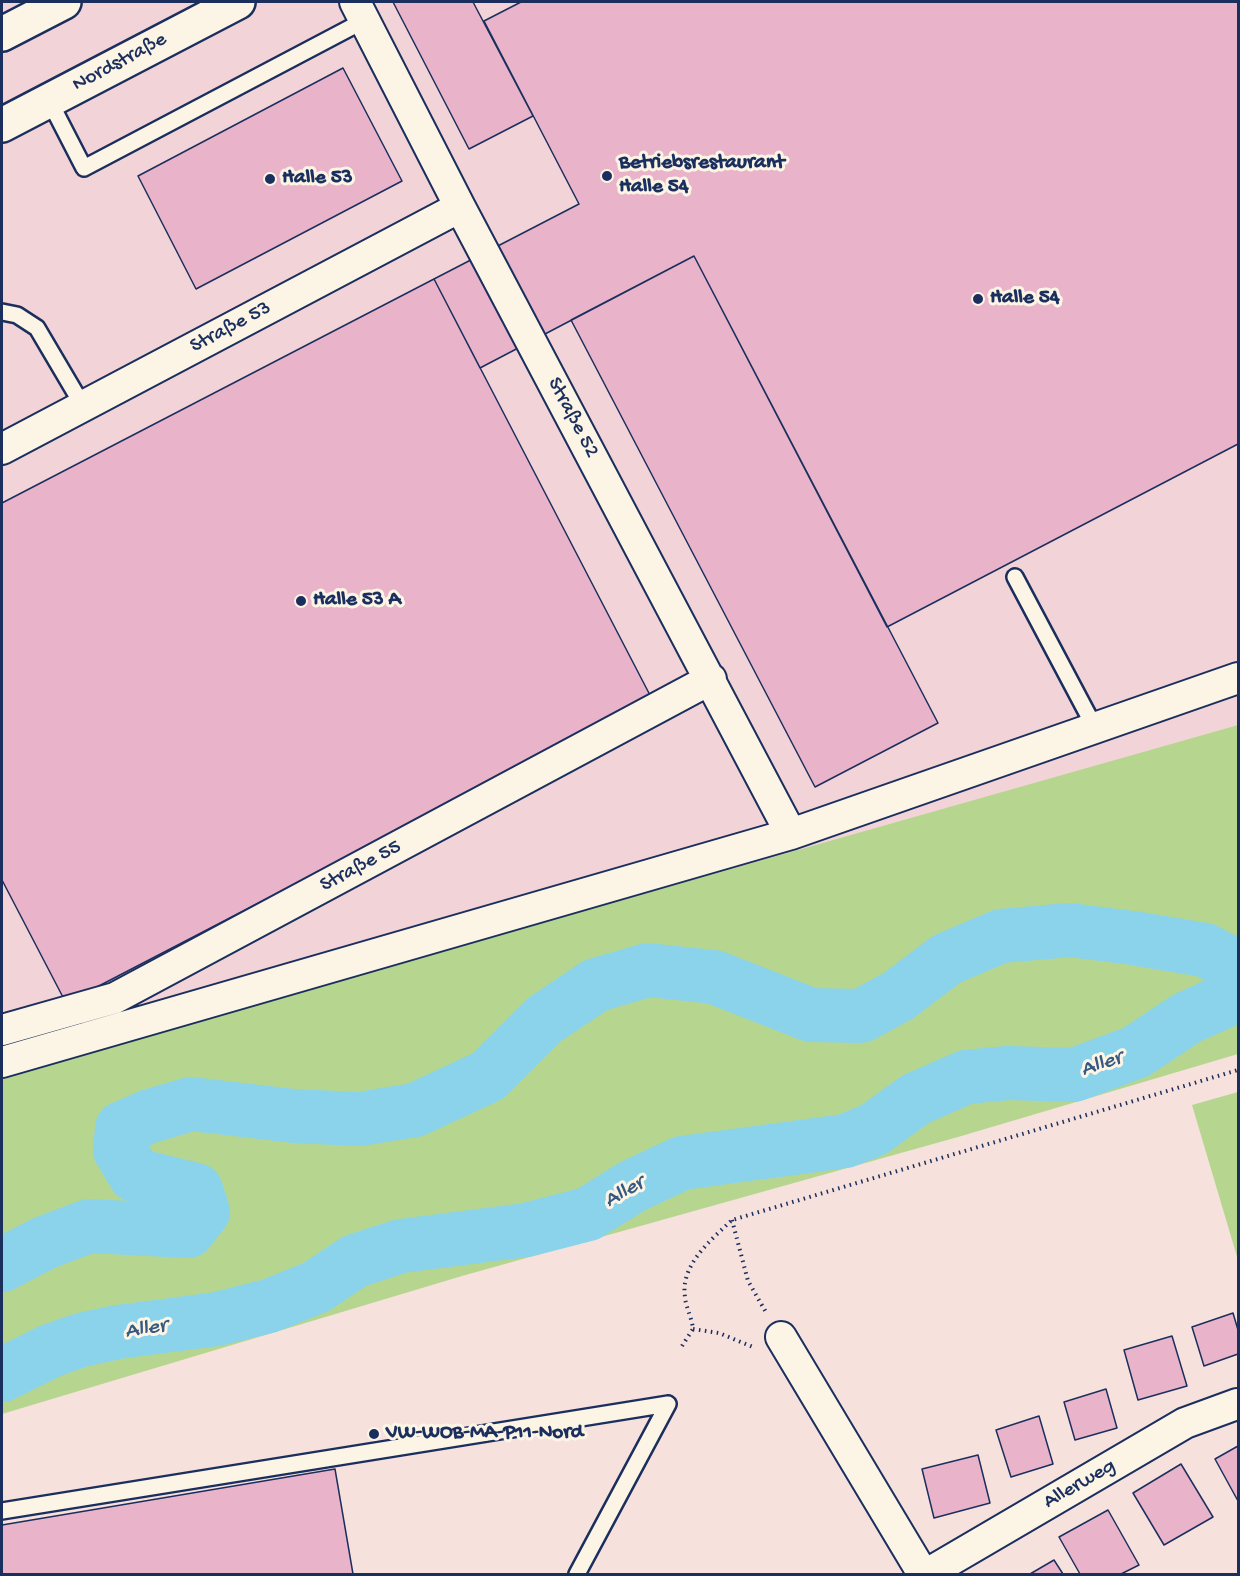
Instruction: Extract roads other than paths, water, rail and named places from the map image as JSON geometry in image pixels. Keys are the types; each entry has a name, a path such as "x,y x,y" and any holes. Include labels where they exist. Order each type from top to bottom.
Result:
{"street":[{"path":"2,34 64,2"},
{"name":"Nordstraße","path":"2,125 238,2"},
{"name":"Straße 52","path":"360,11 460,207 791,834"},
{"name":"Straße 53","path":"2,450 460,207"},
{"path":"2,1062 791,834 1239,678"},
{"name":"Straße 55","path":"2,1030 115,998 711,680"},
{"name":"Allerweg","path":"781,1337 925,1575 1185,1423 1237,1404"}],"lane":[{"path":"49,100 84,168 360,11"},
{"path":"2,312 17,315 37,328 83,406"},
{"path":"1015,577 1095,728"},
{"path":"2,1511 668,1404 577,1575"}],"waterway":[{"path":"2,1265 44,1243 89,1226 188,1231 203,1212 196,1190 135,1175 120,1150 122,1128 150,1116 191,1104 294,1116 359,1119 415,1110 488,1076 544,1020 596,985 648,970 714,977 811,1015 861,1016 898,996 947,959 1001,936 1070,930 1133,938 1205,950 1238,968"},
{"name":"Aller","path":"2,1375 50,1351 81,1340 118,1332 217,1319 269,1306 316,1287 355,1261 401,1246 526,1230 588,1214 633,1186 682,1163 845,1141 873,1130 916,1099 966,1077 1008,1073 1074,1075 1136,1052 1187,1018 1229,999 1238,998"}],"place":[{"name":"Betriebsrestaurant Halle 54","path":"607,176"},
{"name":"Halle 53","path":"270,179"},
{"name":"Halle 54","path":"978,299"},
{"name":"Halle 53 A","path":"301,601"},
{"name":"VW-WOB-MA-P11-Nord","path":"374,1434"}]}
